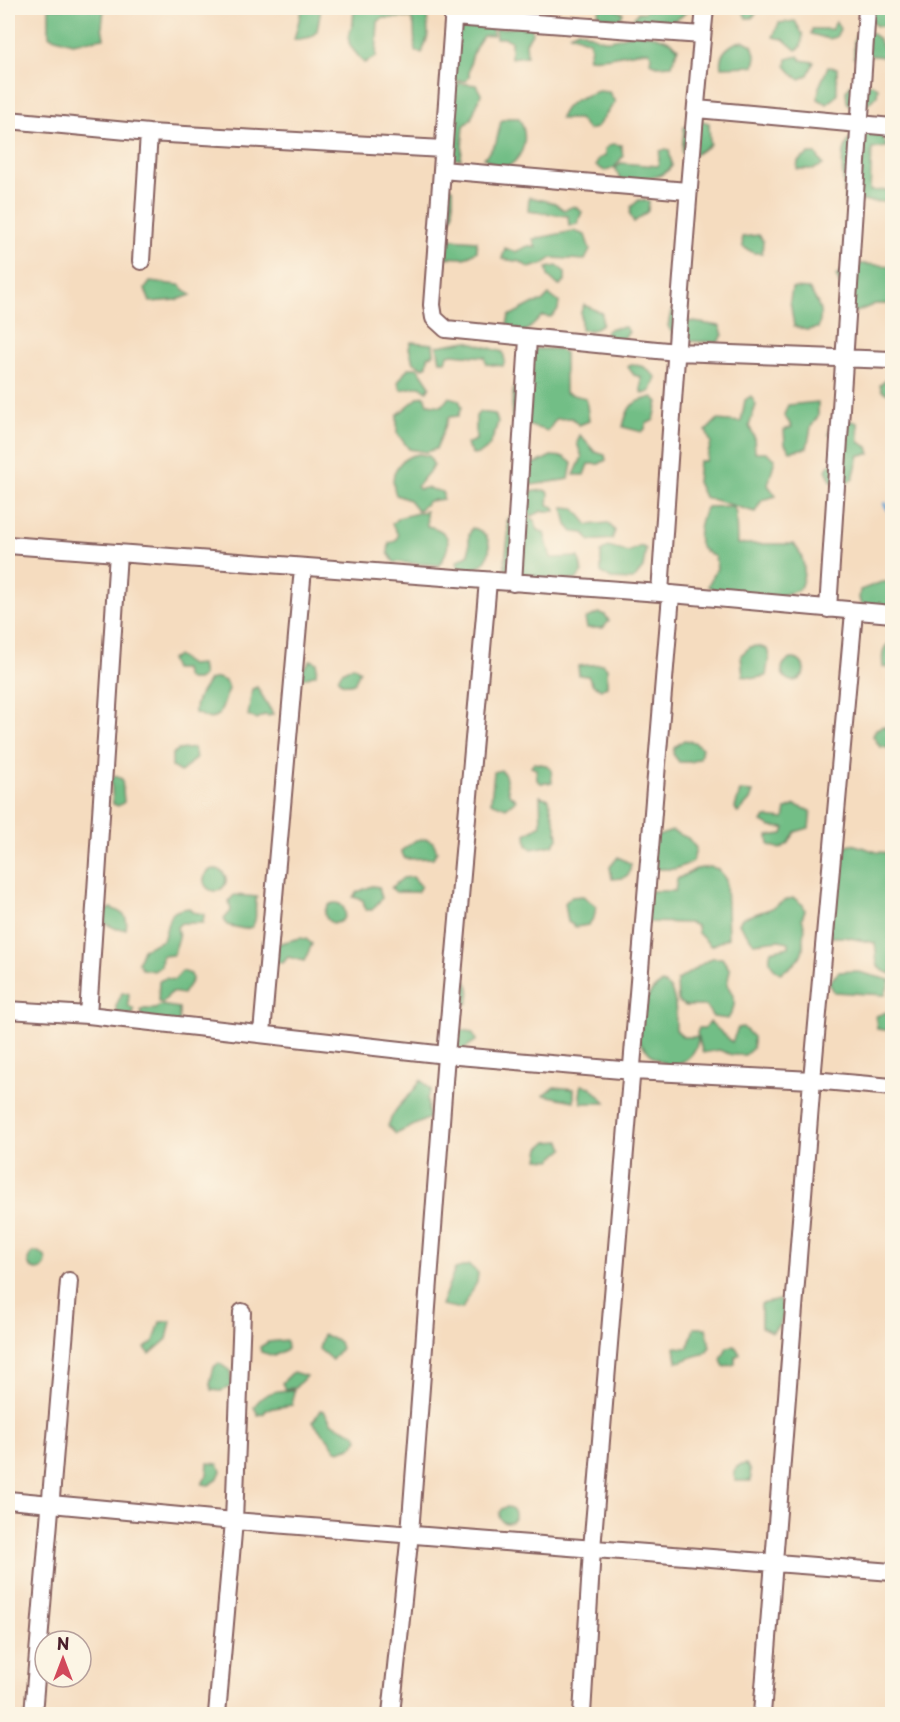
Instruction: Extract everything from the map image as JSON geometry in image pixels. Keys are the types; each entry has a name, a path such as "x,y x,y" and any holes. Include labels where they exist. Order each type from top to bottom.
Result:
{"street":[{"path":"582,1714 592,1549 633,1071 665,594 687,191 697,109 705,8"},
{"path":"828,609 867,8"},
{"path":"702,35 454,12 443,149 434,318 446,329 528,339 677,352 892,360"},
{"path":"697,109 892,126"},
{"path":"8,120 149,133 443,149"},
{"path":"141,261 149,133"},
{"path":"442,170 687,191"},
{"path":"513,583 528,339"},
{"path":"8,545 665,594 892,614"},
{"path":"88,1015 118,554"},
{"path":"262,1033 303,568"},
{"path":"391,1714 410,1533 446,1055 488,581"},
{"path":"762,1714 812,1080 854,612"},
{"path":"8,1010 88,1015 446,1055 633,1071 812,1080 892,1087"},
{"path":"33,1714 69,1281"},
{"path":"217,1714 234,1521 242,1312"},
{"path":"8,1500 234,1521 892,1572"}],"green space":[{"path":"49,8 104,8 102,27 104,38 72,43 49,36"},
{"path":"302,8 321,8 317,31 311,37 294,40"},
{"path":"354,8 427,8 428,36 422,53 415,51 414,26 411,18 382,18 378,22 376,57 364,63 350,46 348,37 353,23"},
{"path":"600,8 613,8 623,13 620,19 602,18 598,13"},
{"path":"650,8 685,8 686,12 675,20 660,25 645,25 632,20 638,12 644,12"},
{"path":"742,8 769,9 758,11 752,18 746,18"},
{"path":"860,8 889,8 890,22 885,26 876,26"},
{"path":"795,21 803,35 801,47 796,50 783,39 773,37 779,23"},
{"path":"836,22 840,29 836,37 829,39 811,34 812,29 832,29"},
{"path":"469,24 492,28 493,35 483,36 474,50 469,77 466,81 453,81 455,27"},
{"path":"532,26 532,33 526,43 527,56 511,58 511,41 496,38 495,29"},
{"path":"578,30 605,40 633,34 651,35 663,38 678,48 672,65 657,66 650,62 649,51 596,59 588,58 591,48 589,41 570,34"},
{"path":"868,31 878,38 884,50 892,50 892,70 883,57 869,55 860,61 854,58 854,40 857,32"},
{"path":"744,41 752,45 756,57 754,66 721,67 726,49"},
{"path":"798,56 801,60 814,62 808,75 801,79 786,66 787,59"},
{"path":"828,67 837,68 837,95 827,104 818,99 819,87"},
{"path":"458,83 476,85 481,94 471,119 464,126 461,159 449,159 452,91"},
{"path":"851,84 872,84 878,88 877,95 862,110 853,109 847,102 846,91"},
{"path":"598,91 609,92 615,102 596,128 588,130 579,119 560,119 570,104"},
{"path":"507,118 519,118 524,132 524,145 519,156 509,166 495,165 484,158 496,143 501,121"},
{"path":"702,121 709,123 710,145 689,158 682,153 684,127"},
{"path":"869,133 882,136 887,147 872,149 870,191 892,190 892,202 858,201 852,208 845,205 842,168 844,151 853,135"},
{"path":"612,144 621,145 623,156 614,168 605,171 596,166 598,159 605,156 605,149"},
{"path":"669,150 672,166 662,175 621,180 615,169 621,163 658,166 660,151"},
{"path":"809,154 816,154 823,165 814,169 797,169 798,161"},
{"path":"448,185 453,189 453,214 447,230 450,239 477,241 477,251 465,258 434,257"},
{"path":"529,197 555,203 564,210 574,206 582,212 577,224 569,226 568,216 528,211"},
{"path":"639,200 649,201 648,211 634,222 630,215 631,207"},
{"path":"574,231 585,235 590,250 585,260 552,258 543,264 529,268 521,262 502,259 505,248 515,252 528,246 536,248 533,239"},
{"path":"759,235 763,241 762,253 754,253 743,247 742,237"},
{"path":"850,263 892,266 892,304 875,304 854,313 836,276"},
{"path":"557,266 565,272 565,281 559,286 548,276 547,268"},
{"path":"150,282 179,285 191,295 177,300 150,302 145,289"},
{"path":"792,288 809,289 820,312 818,328 806,330 794,326 790,301"},
{"path":"549,295 559,302 558,310 551,317 542,316 530,328 522,332 505,333 509,316 534,303 542,302"},
{"path":"584,305 602,313 602,324 592,330 581,330 581,312"},
{"path":"680,309 680,320 720,326 723,335 718,342 676,341 668,326 671,311"},
{"path":"625,327 629,332 623,339 609,340 605,333 611,328"},
{"path":"467,341 503,352 505,361 503,366 486,364 485,357 453,354 448,355 446,361 440,361 437,346"},
{"path":"411,342 433,344 434,354 428,357 427,365 423,368 413,362 409,348"},
{"path":"534,349 558,349 565,353 565,393 586,398 589,421 579,425 572,418 556,419 548,431 513,421 512,401 515,382"},
{"path":"632,364 644,367 656,377 651,391 644,394 641,392 641,377 634,375 628,367"},
{"path":"408,368 418,368 430,386 427,391 420,386 401,390 398,382"},
{"path":"892,375 892,396 882,391 880,385"},
{"path":"425,396 428,404 442,406 449,397 459,400 462,407 458,416 449,417 436,449 426,452 409,449 397,433 397,415 419,397"},
{"path":"751,396 756,405 749,426 754,436 755,452 766,452 775,459 768,485 776,496 762,500 755,512 704,497 697,482 699,461 706,461 711,443 706,431 717,420 741,422 745,400"},
{"path":"653,397 658,402 654,420 646,424 642,432 623,427 629,409 635,403"},
{"path":"818,402 818,416 811,427 807,448 790,451 785,444 784,430 792,427 784,415 788,405"},
{"path":"480,412 495,414 498,422 488,448 473,455 466,444 476,440 476,416"},
{"path":"848,420 858,423 859,442 868,447 870,454 859,455 853,479 843,485 832,482 826,470 848,446 839,438 829,435 830,425"},
{"path":"580,435 595,452 605,455 606,460 599,464 588,464 584,475 574,475 582,457 577,443"},
{"path":"419,454 429,456 434,466 417,486 419,489 427,488 443,492 443,499 429,501 418,511 409,500 396,495 393,481 400,463"},
{"path":"551,456 564,457 572,463 569,479 532,485 523,480 518,463 537,463"},
{"path":"544,490 549,493 548,505 554,507 556,511 542,511 532,516 523,507 527,492"},
{"path":"732,506 736,512 737,544 794,544 801,555 804,566 799,590 753,600 731,596 708,586 717,568 715,557 704,551 700,545 701,520 707,507"},
{"path":"563,507 574,508 588,525 608,523 615,531 612,539 590,541 584,533 573,532 567,525"},
{"path":"426,511 427,526 442,532 448,540 446,552 439,565 394,562 388,553 389,543 396,541 398,535 392,524 398,518"},
{"path":"522,513 535,521 537,529 544,533 551,558 579,557 582,572 576,580 512,576 505,570 507,521 512,514"},
{"path":"472,528 486,536 489,551 481,565 459,570 457,561 469,554 469,535"},
{"path":"641,546 646,549 643,568 633,580 611,579 601,572 601,552 608,547 628,552"},
{"path":"882,582 892,582 892,614 864,607 859,599 860,590"},
{"path":"599,613 605,615 609,621 603,628 587,628 585,619"},
{"path":"892,641 890,668 883,667 883,652"},
{"path":"758,646 767,649 769,656 766,676 755,678 743,676 741,655 750,647"},
{"path":"177,656 190,665 201,664 203,676 197,680 189,680 184,669 174,669 170,659"},
{"path":"793,659 801,662 804,670 801,678 793,681 785,678 782,670 785,662"},
{"path":"311,660 317,663 316,674 302,679 299,674"},
{"path":"603,664 607,668 607,686 601,689 593,685 588,676 579,675 578,666"},
{"path":"353,666 360,671 354,683 347,684 338,679 342,672"},
{"path":"218,678 225,681 229,689 219,715 210,719 195,713 197,699 209,680"},
{"path":"257,687 273,714 257,719 248,716 252,689"},
{"path":"883,726 892,731 892,755 890,748 880,747 873,736 876,729"},
{"path":"684,740 694,742 702,748 700,758 691,762 679,762 673,754 674,748"},
{"path":"194,748 196,759 180,772 172,767 172,754 178,750"},
{"path":"534,763 546,765 551,769 552,783 541,783 537,780 536,769 531,767"},
{"path":"501,770 505,775 509,794 516,800 506,808 491,802 494,772"},
{"path":"115,776 122,779 124,802 118,806 113,804 111,779"},
{"path":"740,791 753,792 750,800 738,813 735,808"},
{"path":"540,796 549,799 558,838 553,845 532,849 527,845 526,834 541,825"},
{"path":"795,805 811,811 809,828 795,832 789,843 780,849 769,845 768,836 783,834 785,828 771,827 762,822 765,817 784,819 786,809"},
{"path":"672,831 688,838 696,848 693,862 675,869 656,869 649,839"},
{"path":"427,839 433,842 437,851 433,858 405,859 401,851 416,840"},
{"path":"852,844 877,852 892,853 892,974 879,967 875,943 845,937 826,937 840,850"},
{"path":"618,857 631,864 629,874 623,878 612,879 610,867"},
{"path":"710,867 718,869 726,880 728,938 711,946 698,933 697,926 690,923 644,922 647,891 675,891 677,879 696,869"},
{"path":"211,869 219,869 226,876 226,884 219,891 211,891 204,884 204,876"},
{"path":"413,877 421,886 417,892 396,892 391,888 403,878"},
{"path":"372,886 379,887 382,898 372,910 365,910 363,900 353,897 357,892"},
{"path":"234,895 257,897 255,920 252,927 244,929 227,925 224,919 231,911 229,901"},
{"path":"583,896 596,906 594,918 588,925 576,927 568,922 565,903 571,897"},
{"path":"794,898 803,905 805,910 802,918 805,929 803,948 795,963 780,973 771,964 771,951 789,947 789,942 779,940 754,943 739,924 742,918 771,909"},
{"path":"335,903 342,906 345,913 342,920 335,923 328,920 325,913 328,906"},
{"path":"111,908 125,918 126,929 117,929 104,923 104,912"},
{"path":"189,908 192,912 204,914 203,923 181,923 177,927 179,938 173,955 162,956 161,966 154,971 142,969 138,962 143,949 163,940 171,914"},
{"path":"300,938 312,944 304,961 288,957 283,963 275,962 269,946"},
{"path":"711,958 722,958 730,970 727,985 734,1002 728,1019 713,1017 706,1006 686,1006 678,1002 677,981"},
{"path":"182,971 191,974 192,980 183,994 171,992 163,1003 158,1002 159,981 166,978 174,980"},
{"path":"854,971 890,980 885,995 834,992 829,982 839,972"},
{"path":"465,980 469,988 469,997 468,1003 461,1007 455,1002 460,985"},
{"path":"662,983 667,986 674,997 676,1030 683,1037 698,1037 693,1053 681,1063 671,1067 653,1057 636,1038 646,999"},
{"path":"122,993 129,993 128,1005 134,1010 133,1015 117,1013 116,1006"},
{"path":"160,1005 179,1008 179,1024 142,1023 141,1009 155,1009"},
{"path":"892,1010 892,1031 877,1029 876,1016"},
{"path":"710,1022 732,1042 738,1028 743,1027 753,1037 753,1048 745,1055 732,1055 719,1050 703,1053 697,1033 699,1028 705,1028"},
{"path":"462,1030 472,1032 477,1040 462,1050 455,1046 453,1041"},
{"path":"421,1080 431,1090 427,1098 429,1118 396,1134 388,1126 391,1119"},
{"path":"581,1085 591,1087 606,1103 582,1103"},
{"path":"554,1087 574,1089 574,1101 544,1095"},
{"path":"561,1141 564,1149 551,1160 538,1159 540,1148 547,1142"},
{"path":"37,1252 43,1255 46,1261 43,1267 37,1270 31,1267 28,1261 31,1255"},
{"path":"469,1265 478,1273 477,1282 462,1309 441,1305 455,1269"},
{"path":"779,1300 785,1311 780,1324 772,1332 761,1327 761,1304"},
{"path":"171,1321 167,1339 150,1354 145,1348 154,1341 160,1322"},
{"path":"694,1328 706,1328 710,1347 704,1354 677,1362 675,1347 688,1348"},
{"path":"323,1334 339,1342 341,1348 332,1360 319,1349"},
{"path":"286,1340 287,1349 274,1356 261,1352 260,1347 268,1342"},
{"path":"735,1346 740,1354 735,1357 735,1364 724,1367 721,1360 727,1347"},
{"path":"219,1363 230,1371 232,1386 221,1391 212,1390 210,1383 214,1367"},
{"path":"293,1372 306,1376 295,1388 285,1389 282,1383"},
{"path":"294,1390 292,1405 267,1409 258,1415 254,1407 266,1395 276,1391"},
{"path":"320,1410 324,1411 332,1423 356,1434 358,1439 353,1446 339,1451 335,1449 313,1422"},
{"path":"208,1463 218,1464 221,1471 217,1480 209,1485 202,1484 207,1475"},
{"path":"746,1464 750,1469 751,1481 735,1481 734,1471 738,1466"},
{"path":"504,1507 510,1507 515,1515 513,1521 504,1523 499,1518 499,1512"}],"waterway":[{"path":"885,504 892,514"}]}
